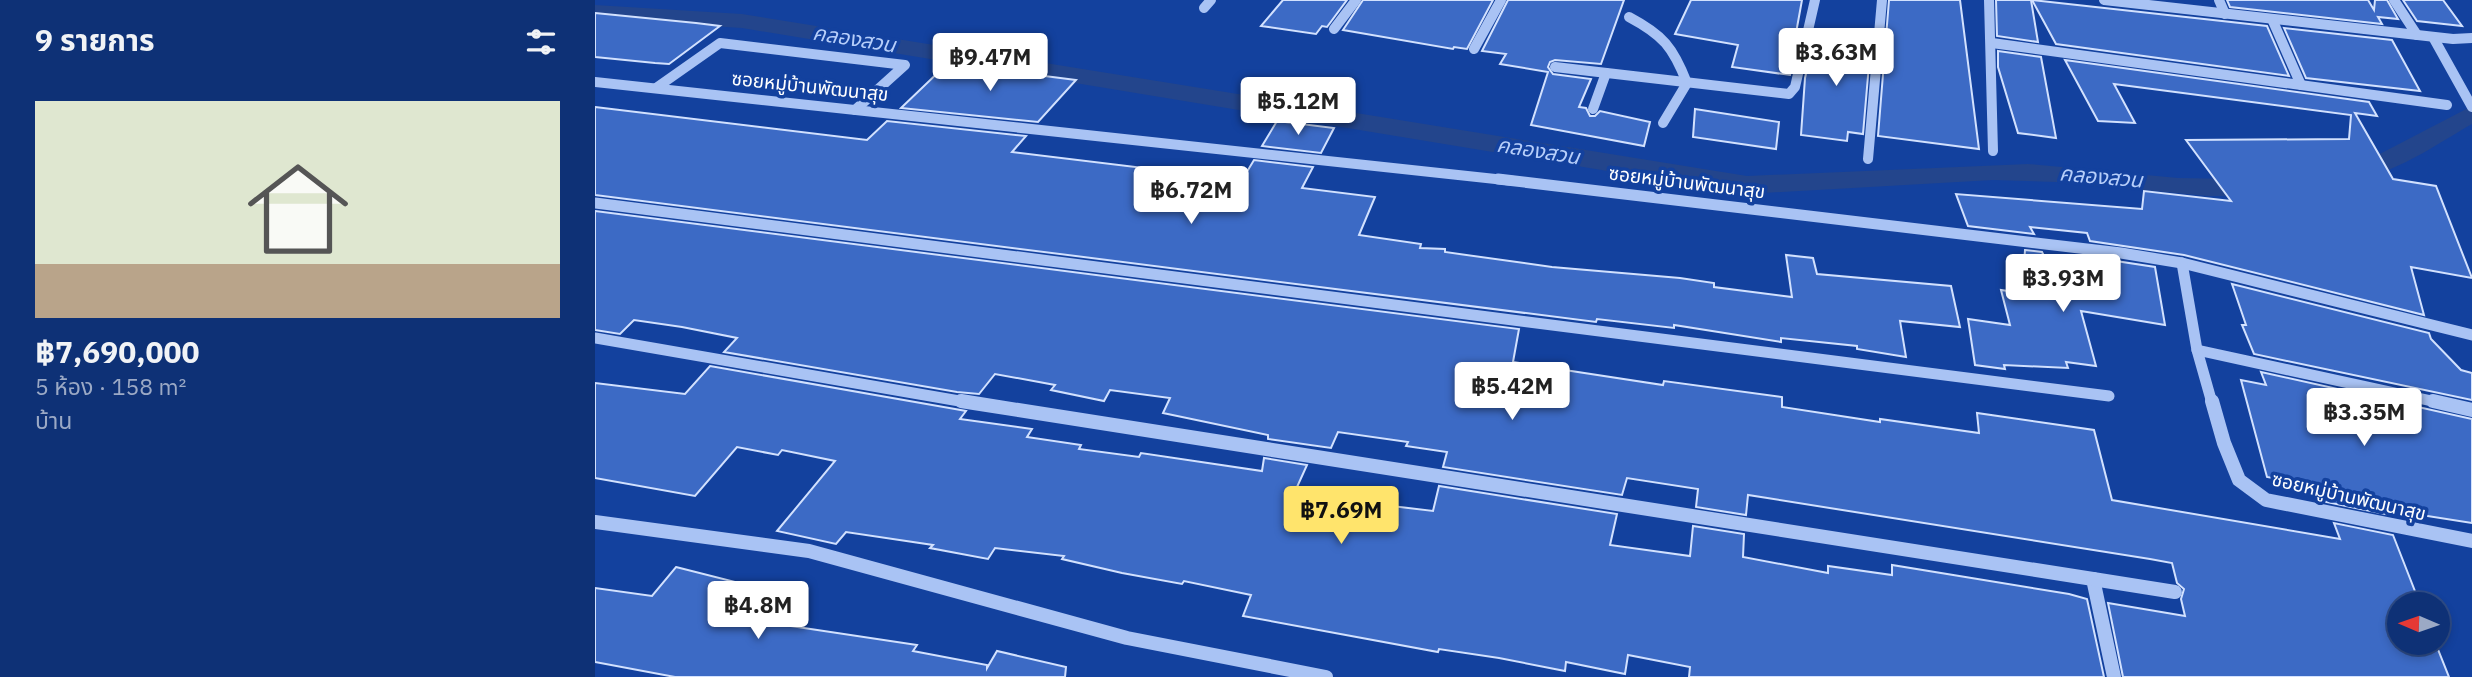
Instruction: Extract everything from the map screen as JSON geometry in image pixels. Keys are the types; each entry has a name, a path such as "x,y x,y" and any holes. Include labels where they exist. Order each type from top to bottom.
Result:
{"street":[{"path":"1204,8 1211,0"},
{"path":"1334,29 1356,0"},
{"path":"1474,49 1501,0"},
{"path":"1555,67 1784,95 1793,93 1815,0"},
{"path":"1868,159 1882,0"},
{"path":"1989,0 1993,151"},
{"path":"2104,0 2433,37 2472,38"},
{"path":"2219,0 2225,14"},
{"path":"2394,0 2417,35"},
{"path":"1629,17 1658,32 1668,42 1687,83"},
{"path":"2271,19 2301,85"},
{"path":"2433,37 2472,107"},
{"path":"656,88 720,43 905,65 855,110"},
{"path":"1992,43 2447,105"},
{"path":"1593,110 1607,73"},
{"name":"ซอยหมู่บ้านพัฒนาสุข","path":"595,82 1515,181 2068,246 2182,263 2197,350 2228,456 2239,480 2266,500 2472,541"},
{"path":"1663,123 1687,83"},
{"path":"595,202 2109,396"},
{"path":"2182,263 2472,335"},
{"path":"595,338 757,368 1110,425 2175,592"},
{"path":"2197,350 2472,410"},
{"path":"595,522 809,551 1127,638 1326,677"},
{"path":"2093,579 2113,677"}],"building":[{"path":"1283,0 1347,0 1327,27 1322,26 1316,34 1261,26"},
{"path":"1363,0 1493,0 1467,49 1453,49 1343,30"},
{"path":"1508,0 1624,0 1601,64 1555,60 1550,62 1548,67 1553,74 1591,79 1579,107 1586,108 1590,116 1595,116 1600,111 1650,122 1644,146 1531,125 1548,72 1500,64 1506,54 1482,51"},
{"path":"1691,0 1802,0 1796,33 1800,33 1790,75 1732,67 1738,45 1675,34"},
{"path":"1889,0 1960,0 1979,149 1878,136"},
{"path":"1996,0 2031,0 2038,42 1997,36"},
{"path":"2032,0 2267,26 2289,76 2056,44"},
{"path":"2227,0 2368,0 2374,10 2375,0 2387,0 2398,19 2378,17 2382,24 2230,7"},
{"path":"2403,0 2443,0 2462,26 2417,21"},
{"path":"595,13 720,26 669,64 595,57"},
{"path":"2284,28 2392,40 2420,91 2306,78"},
{"path":"1815,35 1871,41 1863,134 1848,132 1847,141 1801,135 1805,78"},
{"path":"1998,51 2041,57 2056,138 2018,133 1998,67"},
{"path":"2065,60 2369,102 2377,116 2355,113 2393,179 2436,186 2472,278 2411,267 2424,315 2184,255 2090,241 2087,233 2030,227 2034,234 1968,226 1956,194 2142,209 2144,191 2231,201 2186,140 2349,139 2351,115 2114,84 2135,123 2098,121"},
{"path":"948,63 1076,80 1038,122 901,108"},
{"path":"595,107 867,140 887,121 1026,136 1012,152 1242,180 1254,160 1313,167 1302,188 1375,197 1359,235 1421,244 1420,248 1445,249 1445,252 1552,267 1680,278 1714,283 1714,287 1792,297 1786,255 1813,258 1817,274 1951,286 1960,327 1900,321 1906,357 1857,349 1857,346 1781,338 1781,342 1674,325 1674,328 1597,319 1596,322 595,195"},
{"path":"1695,109 1779,122 1776,149 1693,137"},
{"path":"1277,121 1334,128 1321,153 1262,146"},
{"path":"595,211 1519,329 1513,362 1663,385 1664,381 1782,397 1782,407 1880,422 1880,419 1979,433 1977,413 2094,430 2112,500 2340,539 2334,523 2393,535 2415,592 2387,592 2387,655 2440,655 2449,677 2123,677 2108,603 2185,616 2181,599 2184,589 2177,583 2172,563 1748,495 1746,515 1696,507 1698,489 1627,478 1622,495 1443,467 1447,452 1406,446 1408,442 1338,432 1331,448 1268,439 1268,435 1163,413 1170,398 1110,390 1104,401 1051,390 1055,385 995,374 979,394 957,392 724,352 737,338 682,327 634,320 620,334 595,330"},
{"path":"2025,250 2042,252 2054,276 2104,282 2096,258 2155,267 2165,325 2081,311 2096,366 2066,362 2068,368 2004,365 2005,369 1975,365 1968,319 2010,325 2001,290 2022,293"},
{"path":"2232,284 2429,333 2431,339 2461,370 2472,373 2472,400 2254,354 2242,325 2246,325"},
{"path":"710,366 966,411 960,419 1032,429 1027,437 1081,445 1079,449 1139,457 1141,453 1262,471 1264,458 1307,465 1297,487 1367,503 1433,511 1439,486 1617,514 1610,545 1690,556 1693,526 1744,534 1743,557 1828,573 1828,566 1892,575 1892,565 2069,594 2087,599 2104,677 1689,677 1690,667 1628,655 1625,674 1566,662 1565,671 1439,649 1438,652 1243,616 1251,595 1184,581 1182,584 1122,573 1062,559 1064,556 995,548 988,559 930,548 933,545 846,532 836,544 777,531 835,461 782,450 778,455 737,447 695,496 595,478 595,383 685,394"},
{"path":"2261,372 2472,419 2472,523 2383,509 2385,514 2326,502 2320,487 2267,477 2241,380 2266,385"},
{"path":"676,567 751,586 732,609 786,622 784,625 917,645 913,651 987,665 987,668 997,651 1066,667 1065,677 675,677 595,662 595,588 652,596"}],"waterway":[{"name":"คลองสวน","path":"595,12 742,21 1747,185 1993,172 2057,173 2208,188 2265,184"},
{"name":"คลองสวน","path":"2344,171 2379,165 2472,114"}]}
